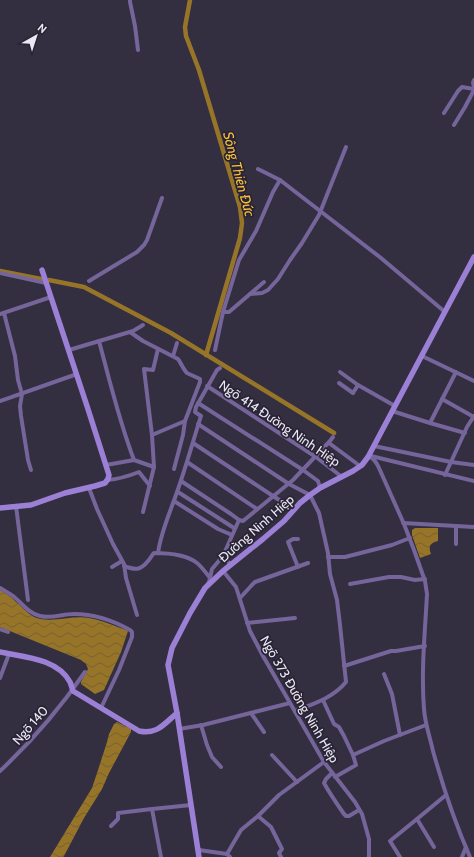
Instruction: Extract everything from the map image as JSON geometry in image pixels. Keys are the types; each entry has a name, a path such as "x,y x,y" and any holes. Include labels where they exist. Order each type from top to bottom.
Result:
{"main road":[{"name":"Đường Ninh Hiệp","path":"199,857 192,805 168,665 172,648 205,588 223,571 263,540 310,495 362,465 369,456 474,257"},
{"path":"0,508 31,505 65,493 89,488 105,483 109,475 42,270"},
{"path":"0,652 41,660 54,666 64,674 70,682 73,691 139,731 146,733 159,729 177,713"}],"street":[{"path":"130,0 138,50"},
{"path":"454,124 465,107 474,88 474,80"},
{"path":"444,113 462,87 474,88"},
{"path":"250,294 262,293 268,290 278,279 302,243 320,212 346,147"},
{"path":"258,169 280,180 381,258 445,312"},
{"path":"215,350 223,312 239,260 256,231 273,192 280,180"},
{"path":"89,280 137,252 144,245 162,198"},
{"path":"0,273 46,284"},
{"path":"223,312 229,312 264,282"},
{"path":"31,470 21,416 20,406 22,394 18,380 15,356 2,314 51,297"},
{"path":"69,350 130,332 144,325"},
{"path":"130,332 178,359 188,373 200,379 185,421 174,469"},
{"path":"99,341 124,435 134,460"},
{"path":"173,356 177,343"},
{"path":"143,512 154,467 152,435 144,370 153,370 158,348"},
{"path":"422,356 474,381"},
{"path":"156,553 164,527 178,492 201,416 195,412 196,407 207,386 217,370 220,368"},
{"path":"340,372 358,386 394,409 430,423 465,433"},
{"path":"430,423 456,372"},
{"path":"0,401 77,374"},
{"path":"339,383 353,393 358,386"},
{"name":"Ngõ 414 Đường Ninh Hiệp","path":"207,386 316,456 342,477"},
{"path":"442,399 474,417 445,474"},
{"path":"198,403 303,470 318,481 320,488"},
{"path":"152,435 185,421"},
{"path":"198,424 289,484 310,495 319,514 330,574 339,612 346,682 341,688 323,700 295,711"},
{"path":"181,481 239,520 243,521 289,484 333,438"},
{"path":"193,443 294,509"},
{"path":"329,443 360,466"},
{"path":"374,446 451,462 474,465"},
{"path":"369,456 474,481"},
{"path":"369,456 377,463 410,538 425,579 427,594 423,672 426,725 440,779 470,857"},
{"path":"106,465 134,460 154,467"},
{"path":"187,462 258,509"},
{"path":"107,480 129,476 139,472 150,486"},
{"path":"89,488 97,509 124,566 137,615"},
{"path":"178,492 234,528"},
{"path":"174,502 218,529 232,535"},
{"path":"16,506 28,600"},
{"path":"205,588 209,582 212,568 223,556 234,528 239,520"},
{"path":"403,523 474,527"},
{"path":"456,526 456,544"},
{"path":"328,557 345,557 392,545 410,538"},
{"path":"298,539 293,539 288,542 298,567"},
{"path":"124,566 132,569 139,568 148,562 151,556 156,553 183,556 190,558 199,564 210,578"},
{"path":"223,556 231,565"},
{"path":"112,567 122,561"},
{"path":"240,598 256,582 308,563"},
{"name":"Ngõ 373 Đường Ninh Hiệp","path":"223,571 236,587 250,631 263,656 324,762 355,802 362,814 369,839 369,857"},
{"path":"350,584 389,577 401,577 415,580 425,579"},
{"path":"0,588 13,596 30,612 38,616 52,617 73,614 87,615 105,619 132,632 132,637 119,670 101,708"},
{"path":"248,623 294,618"},
{"path":"0,629 8,632"},
{"path":"344,666 391,651 425,646"},
{"path":"0,678 9,654"},
{"name":"Ngõ 140","path":"0,771 21,751 73,691 85,672"},
{"path":"384,674 392,694 400,735"},
{"path":"323,700 334,724 339,727 344,736 356,765 335,777"},
{"path":"179,729 290,703"},
{"path":"251,713 264,732"},
{"path":"201,725 212,757 221,767"},
{"path":"353,756 384,741 426,725"},
{"path":"272,755 297,782"},
{"path":"199,850 228,855 241,830 258,816 279,795 324,762"},
{"path":"332,773 324,783 344,814 349,816 359,810"},
{"path":"400,857 390,841 446,795"},
{"path":"111,826 118,819 118,813 192,805"},
{"path":"152,809 161,857"},
{"path":"258,816 271,827 282,849 279,853 281,857"},
{"path":"417,819 434,847"},
{"path":"462,857 466,847"}],"water":[{"path":"415,528 438,528 438,541 430,545 431,554 420,558 412,535 412,530"},
{"path":"0,590 10,596 34,617 47,620 82,617 89,618 128,631 121,652 104,690 95,694 81,684 88,669 86,664 81,660 0,627"},
{"path":"117,722 131,729 131,732 102,789 84,818 64,856 50,857 92,788 109,734 114,724"}],"waterway":[{"name":"Sông Thiên Đức","path":"190,0 185,27 186,36 199,70 240,207 242,223 240,238 206,355"},
{"path":"0,271 41,279"},
{"path":"49,280 84,287 171,333 334,433"}]}
